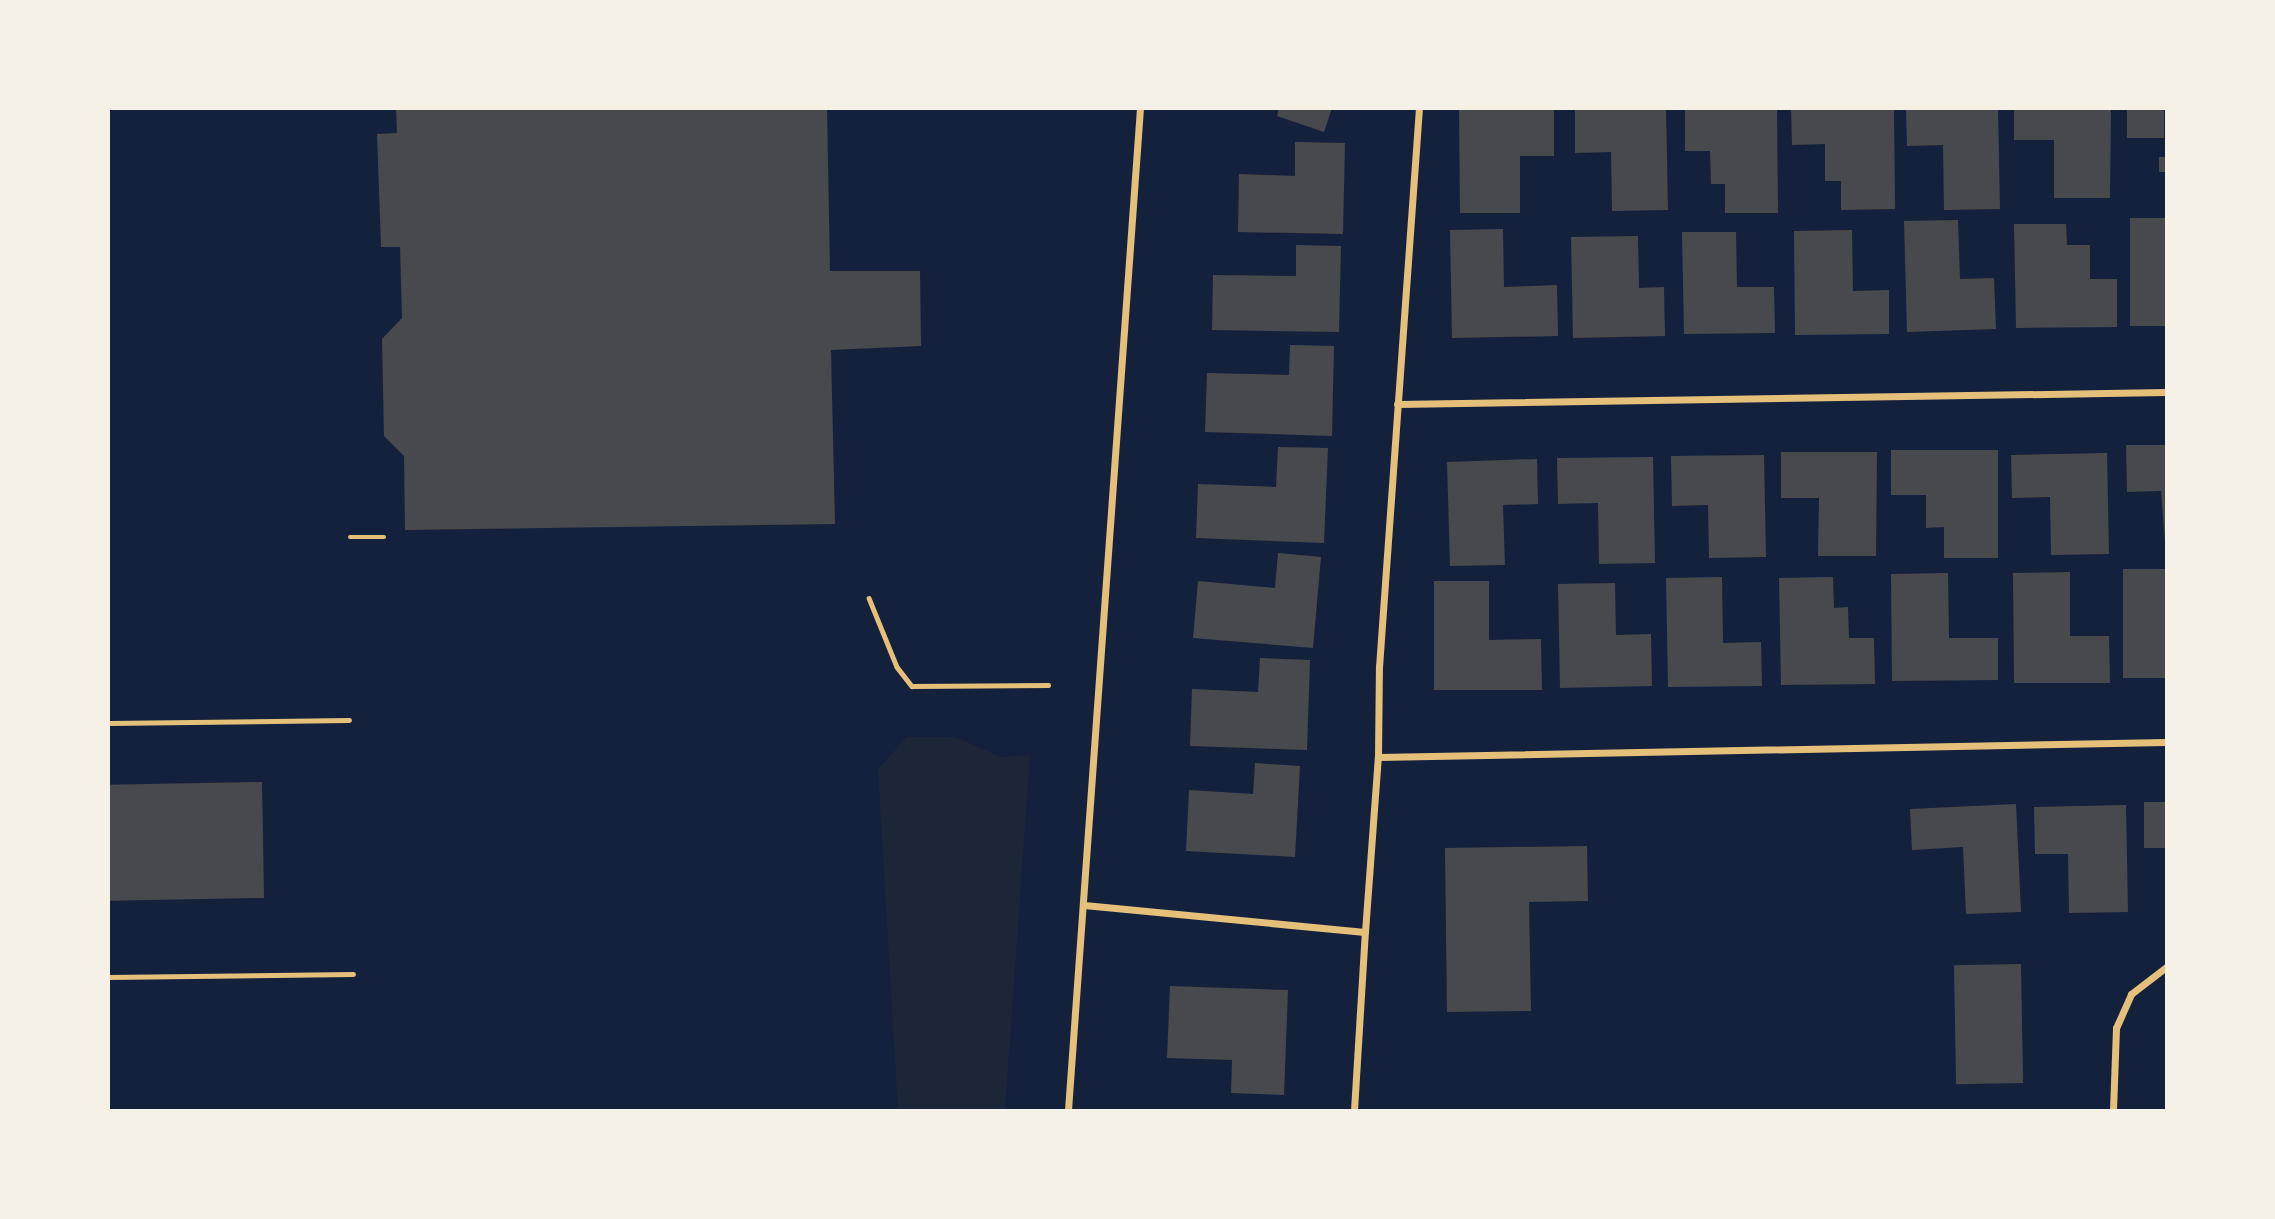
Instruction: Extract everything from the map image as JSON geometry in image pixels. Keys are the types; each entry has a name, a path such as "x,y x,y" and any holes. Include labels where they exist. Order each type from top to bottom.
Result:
{"street":[{"path":"1068,1111 1140,108"},
{"path":"1354,1111 1378,757 1397,404 1419,108"},
{"path":"1397,404 2166,392"},
{"path":"1378,757 2166,743"},
{"path":"1084,905 1365,932"},
{"path":"2113,1111 2116,1028 2131,994 2166,967"}],"lane":[{"path":"108,723 349,720"},
{"path":"108,977 353,974"}],"path":[{"path":"350,537 384,537"},
{"path":"869,598 897,667 912,686 1048,685"}],"shaded area":[{"path":"907,737 955,737 1001,757 1030,755 1005,1110 898,1110 878,769"}],"building":[{"path":"396,108 827,108 830,271 920,271 921,346 831,350 835,524 405,530 404,456 384,436 382,339 402,318 400,247 381,247 377,134 397,133"},
{"path":"1279,108 1332,108 1324,132 1277,116"},
{"path":"1575,108 1666,108 1668,210 1612,211 1611,152 1575,153"},
{"path":"1685,108 1777,108 1778,213 1725,213 1725,184 1711,184 1710,151 1685,151"},
{"path":"1791,108 1894,108 1895,209 1841,210 1841,181 1825,181 1825,144 1792,145"},
{"path":"1906,108 1998,108 2000,209 1944,210 1943,145 1907,146"},
{"path":"2014,108 2111,108 2110,198 2054,198 2054,140 2014,140"},
{"path":"2127,108 2164,108 2164,138 2127,138"},
{"path":"1459,110 1554,110 1554,156 1520,156 1520,213 1460,213"},
{"path":"1295,142 1345,143 1343,234 1238,232 1239,174 1295,176"},
{"path":"2159,157 2166,157 2166,172 2159,172"},
{"path":"2130,218 2166,218 2166,326 2130,326"},
{"path":"1958,220 1960,279 1994,278 1996,329 1907,332 1904,221"},
{"path":"2014,224 2066,224 2067,245 2090,245 2090,279 2117,279 2117,327 2016,328"},
{"path":"1503,229 1504,287 1557,285 1558,336 1452,338 1450,230"},
{"path":"1852,230 1853,291 1889,290 1889,334 1795,335 1794,231"},
{"path":"1682,232 1736,232 1737,287 1774,287 1775,333 1684,334"},
{"path":"1638,236 1639,288 1664,287 1665,336 1573,338 1571,237"},
{"path":"1296,245 1341,246 1339,332 1212,330 1213,275 1296,276"},
{"path":"1290,345 1334,346 1332,436 1205,432 1207,373 1289,375"},
{"path":"2126,445 2166,445 2166,555 2161,491 2127,492"},
{"path":"1278,447 1328,448 1324,543 1196,538 1198,484 1276,487"},
{"path":"1891,450 1998,450 1998,558 1944,558 1944,527 1926,528 1926,495 1891,495"},
{"path":"1781,452 1877,452 1876,556 1818,556 1819,498 1781,498"},
{"path":"2107,453 2109,554 2051,555 2050,497 2012,498 2011,455"},
{"path":"1764,455 1766,557 1709,558 1708,505 1672,506 1671,456"},
{"path":"1653,457 1655,563 1599,564 1598,503 1558,504 1557,458"},
{"path":"1537,459 1538,504 1503,505 1505,565 1450,566 1447,462"},
{"path":"1278,553 1321,557 1313,648 1193,638 1198,581 1275,588"},
{"path":"2123,569 2166,569 2166,678 2123,678"},
{"path":"2070,572 2070,636 2109,636 2110,683 2014,683 2013,573"},
{"path":"1948,573 1949,638 1998,638 1998,680 1892,681 1891,574"},
{"path":"1722,577 1723,643 1761,642 1762,686 1668,687 1666,578"},
{"path":"1833,577 1834,608 1848,607 1849,638 1874,638 1875,684 1781,685 1779,578"},
{"path":"1434,581 1489,581 1489,640 1541,639 1542,690 1434,690"},
{"path":"1615,583 1616,635 1651,634 1652,686 1560,688 1558,584"},
{"path":"1260,658 1310,660 1307,750 1190,746 1192,689 1258,692"},
{"path":"1255,763 1300,766 1295,857 1186,851 1189,790 1253,794"},
{"path":"262,782 264,898 110,901 108,785"},
{"path":"2144,802 2166,802 2166,848 2144,848"},
{"path":"2016,804 2021,912 1966,914 1963,847 1912,850 1910,809"},
{"path":"2126,805 2128,912 2069,913 2068,854 2035,854 2034,807"},
{"path":"1587,846 1588,901 1529,902 1531,1011 1447,1012 1445,848"},
{"path":"2021,964 2023,1083 1956,1084 1954,965"},
{"path":"1170,986 1288,990 1284,1095 1231,1093 1232,1060 1167,1058"}]}
